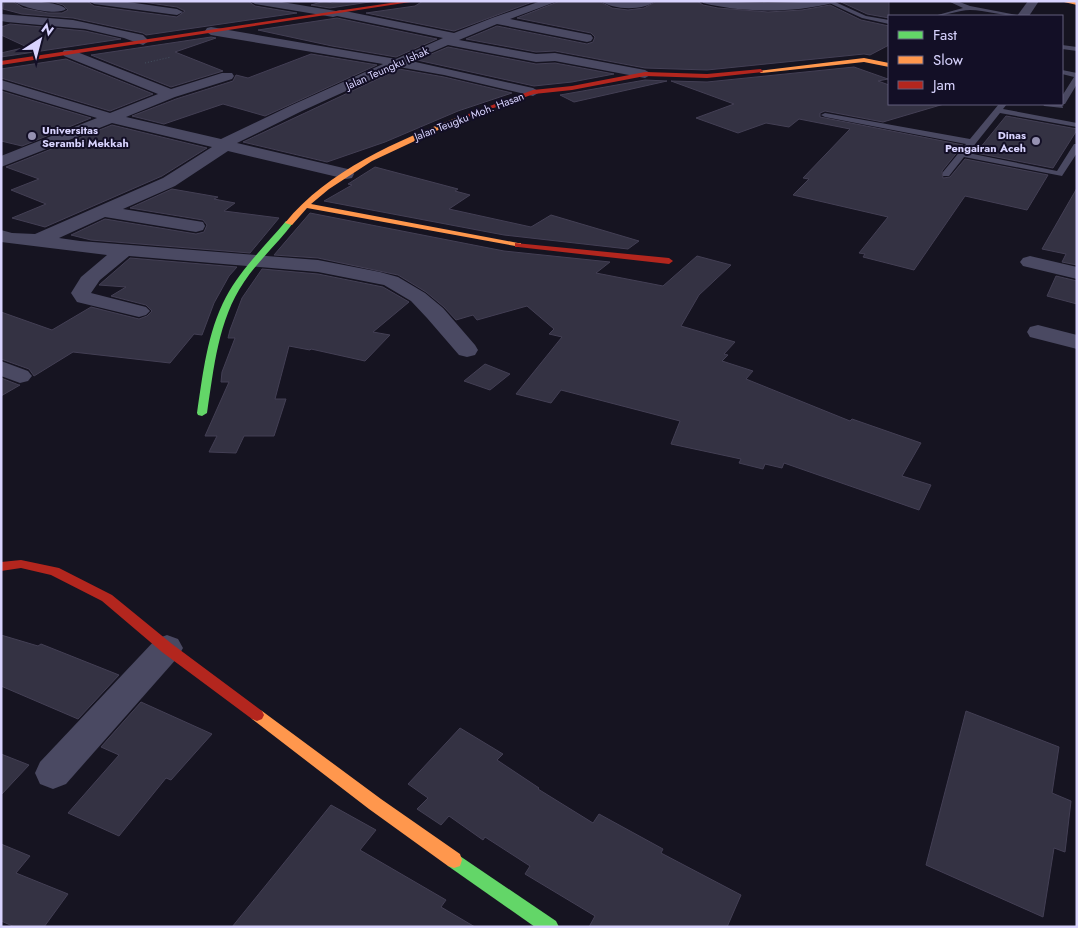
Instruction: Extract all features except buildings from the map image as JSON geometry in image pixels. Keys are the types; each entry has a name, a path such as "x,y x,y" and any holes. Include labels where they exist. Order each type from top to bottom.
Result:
{"street":[{"path":"19,1 31,5 69,10 37,21"},
{"path":"256,1 337,13 536,58 555,57 645,74"},
{"path":"1,63 415,1"},
{"name":"Jalan Teungku Ishak","path":"38,240 175,178 224,145 297,108 496,20 553,1"},
{"path":"606,1 634,6 650,1"},
{"path":"707,1 738,6 799,5 828,1"},
{"path":"1022,15 1034,1"},
{"path":"1066,1 1077,3"},
{"path":"1070,1 1077,3"},
{"path":"90,2 177,12"},
{"path":"1,17 18,21 51,21 110,31 139,38 143,41"},
{"path":"226,18 266,23"},
{"path":"496,20 587,38"},
{"path":"211,31 444,70 533,92"},
{"path":"68,53 170,94"},
{"name":"Jalan Teugku Moh. Hasan","path":"202,413 213,344 227,304 239,282 255,260 304,205 346,174 377,155 420,134 508,99 533,92 572,88 645,74 716,75 864,60 888,64"},
{"path":"1,162 170,94 227,76"},
{"path":"1,84 111,118 346,174"},
{"path":"304,205 504,243 669,261"},
{"path":"101,210 196,226"},
{"path":"4,239 38,240 80,247 318,266 391,281 418,297 435,313 467,350"},
{"path":"124,251 82,287 81,293 84,298 139,311"},
{"path":"1030,262 1077,273"},
{"path":"1038,332 1077,342"},
{"path":"1,567 21,564 54,571 107,598 167,648 375,804 550,927"},
{"path":"53,773 167,648"}],"lane":[{"path":"828,1 864,17 888,22"},
{"path":"951,1 969,8 1014,15"},
{"path":"941,15 969,8"},
{"path":"1063,47 1077,49"},
{"path":"1063,72 1077,76 1063,100"},
{"path":"1051,120 1060,105"},
{"path":"946,174 1000,107 1051,120 1077,124"},
{"path":"825,116 971,142"},
{"path":"962,154 1059,174 1077,146"}],"traffic: fast":[{"path":"202,413 210,362 224,311 240,281 289,223"},
{"path":"454,860 550,927"}],"traffic: slow":[{"path":"1066,1 1077,4"},
{"path":"761,71 864,60 888,65"},
{"path":"289,223 307,204 347,173 392,148 463,117"},
{"path":"304,205 518,245"},
{"path":"257,715 375,804 454,860"}],"traffic: jam":[{"path":"1,63 415,1"},
{"path":"463,117 533,92 572,88 645,74 707,76 761,71"},
{"path":"518,245 669,261"},
{"path":"1,567 21,564 54,571 107,598 167,648 257,715"}],"place":[{"name":"Universitas Serambi Mekkah","path":"32,136"},
{"name":"Dinas Pengairan Aceh","path":"1036,141"}]}
